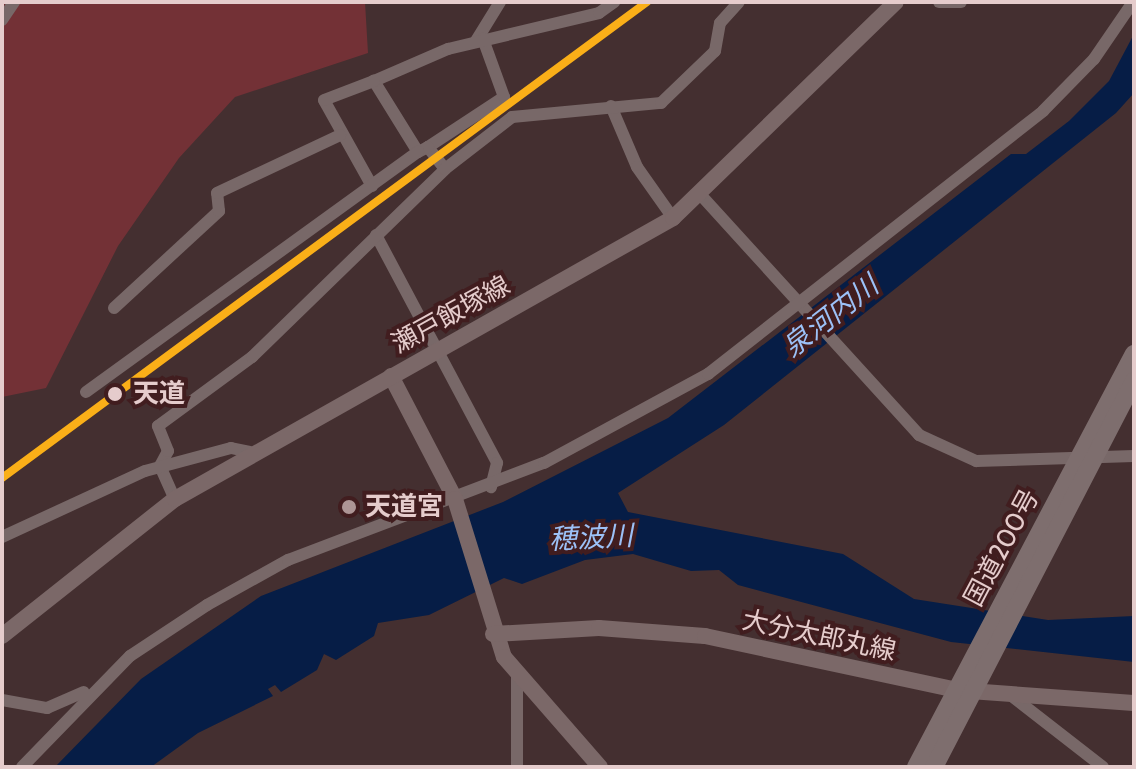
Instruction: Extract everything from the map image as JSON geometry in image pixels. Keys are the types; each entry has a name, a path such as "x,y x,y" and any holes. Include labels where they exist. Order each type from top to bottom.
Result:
{"highway":[{"name":"国道200号","path":"916,767 969,683 1041,547 1134,354"},
{"name":"国道200号","path":"1086,458 1134,381"},
{"name":"国道200号","path":"934,767 969,683"}],"main road":[{"name":"瀬戸飯塚線","path":"2,636 175,499 250,452 673,218 896,2"},
{"path":"391,376 457,502 492,630 517,675 600,767"},
{"name":"大分太郎丸線","path":"492,630 599,628 705,636 969,683 1013,697 1134,703"}],"street":[{"path":"2,20 14,2"},
{"path":"480,40 500,2"},
{"path":"372,186 340,135 324,100 480,40 599,13 614,2"},
{"path":"160,466 168,451 158,426 252,357 445,169 512,117 661,103 715,51 720,23 739,2"},
{"path":"939,2 961,2"},
{"path":"22,767 98,685 161,634 288,560 457,502 633,420 804,301 1043,111 1094,59 1133,2"},
{"path":"86,392 423,150 504,97 480,40"},
{"path":"374,81 423,150 445,169"},
{"path":"611,106 637,167 673,218"},
{"path":"114,308 219,211 217,193 340,135"},
{"path":"699,193 804,301 899,418 948,452 976,461 1134,456"},
{"path":"376,235 497,463 491,487"},
{"path":"2,537 32,517 160,466 231,448 250,452"},
{"path":"160,466 175,499"},
{"path":"517,675 517,767"},
{"path":"2,700 47,708 98,685"},
{"path":"1013,697 1103,767"}],"shaded area":[{"path":"2,2 365,2 368,53 235,97 179,158 118,246 46,388 2,397"}],"water":[{"path":"1134,34 1134,93 1116,113 724,425 618,493 628,512 843,554 914,599 1048,620 1134,616 1134,662 951,642 738,585 719,570 691,571 633,554 585,560 522,584 504,578 429,615 378,623 374,636 336,660 324,654 317,670 281,692 275,685 268,689 273,696 198,733 151,767 55,767 141,679 261,596 503,502 668,418 1011,154 1026,154 1069,121 1109,81"}],"transit line":[{"path":"2,478 647,2"}],"place":[{"name":"天道","path":"115,394"},
{"name":"天道宮","path":"349,507"}],"water label":[{"name":"泉河内川","path":"830,316"},
{"name":"穂波川","path":"591,537"}]}
